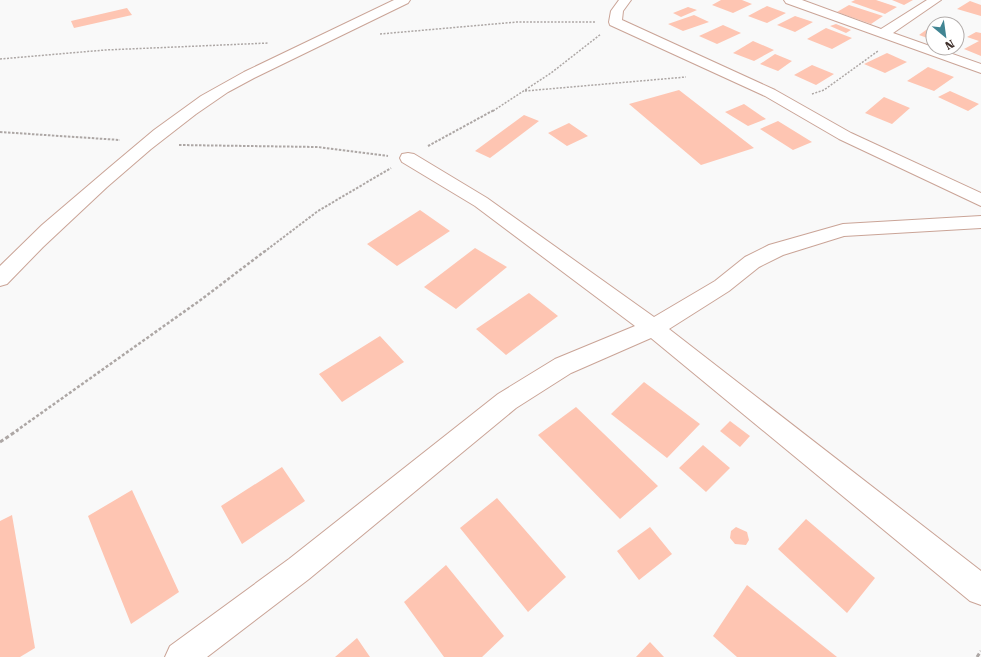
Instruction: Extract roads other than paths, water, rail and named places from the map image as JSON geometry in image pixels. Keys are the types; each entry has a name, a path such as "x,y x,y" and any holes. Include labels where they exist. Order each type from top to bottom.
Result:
{"street":[{"path":"0,279 24,253 148,142 187,113 222,90 257,70 353,26 404,0"},
{"path":"625,0 617,11 615,22 770,93 845,136 981,200"},
{"path":"790,0 981,69"},
{"path":"882,34 935,0"},
{"path":"408,158 481,202 653,328 981,590"},
{"path":"181,657 299,569 508,401 563,366 653,328 722,286 752,262 776,250 843,230 981,222"}]}
